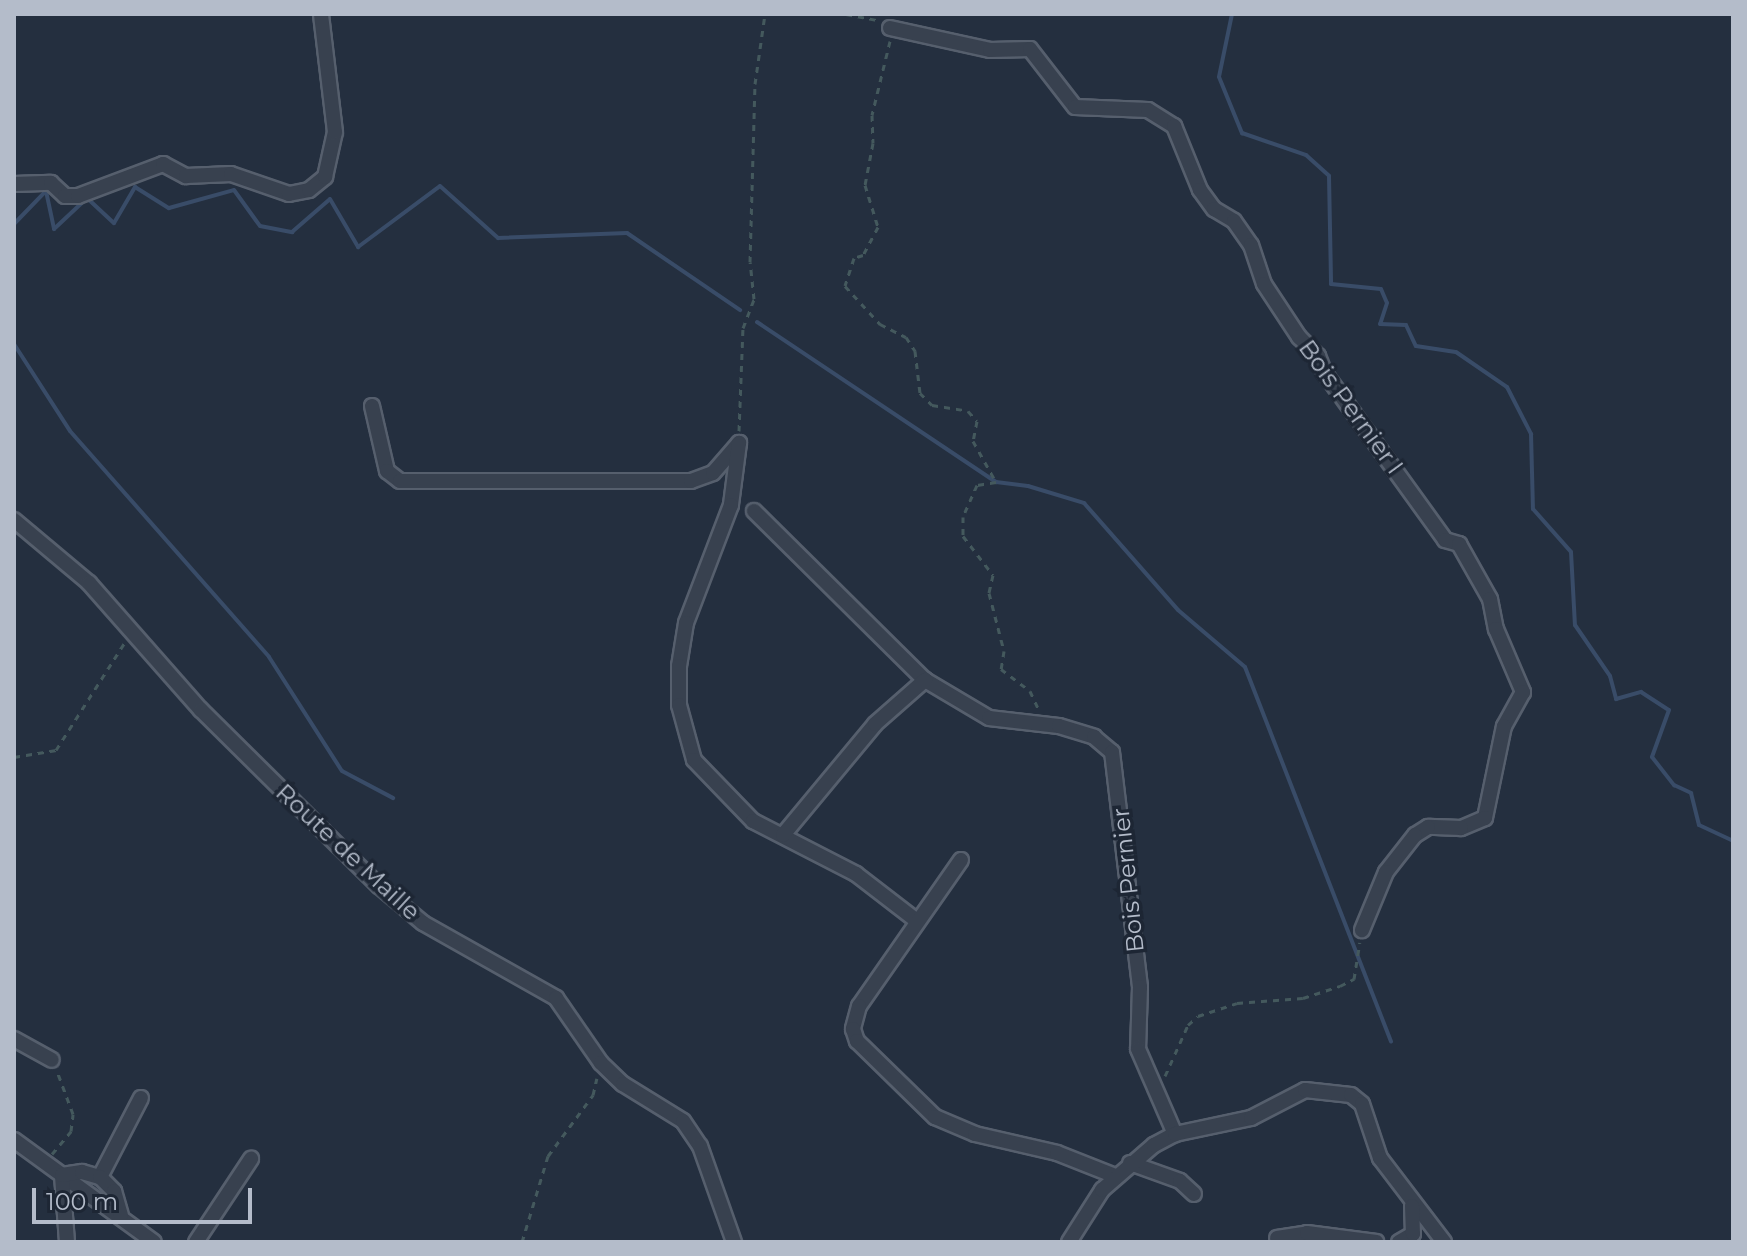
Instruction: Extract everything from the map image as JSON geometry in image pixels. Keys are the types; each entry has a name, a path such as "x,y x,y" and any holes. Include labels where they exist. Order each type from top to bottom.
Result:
{"street":[{"path":"14,184 51,183 65,196 78,196 163,164 186,176 231,174 289,194 309,190 325,177 335,132 321,14"},
{"name":"Bois Pernier I","path":"890,28 990,50 1030,49 1075,107 1148,110 1174,126 1200,190 1243,233 1264,284 1299,337 1318,356 1324,372 1445,540 1459,544 1490,599 1496,629 1523,692 1504,726 1485,818 1461,828 1428,827 1415,835 1386,872 1362,930"},
{"path":"372,406 387,471 400,481 654,484 691,481 713,473 739,443"},
{"path":"739,443 731,505 686,623 679,705 694,760 753,821 856,874 917,921"},
{"path":"713,473 731,505"},
{"name":"Bois Pernier","path":"754,511 925,680 989,718 1053,727 1094,737 1112,752 1140,987 1138,1049 1175,1134"},
{"name":"Route de Maille","path":"14,520 89,583 201,710 379,886 423,923 556,998 601,1063 623,1084 683,1121 700,1146 734,1242"},
{"path":"783,835 875,724 925,680"},
{"path":"961,860 859,1006 853,1029 857,1041 935,1117 975,1134 1057,1153 1115,1176"},
{"path":"14,1039 52,1060"},
{"path":"1069,1242 1115,1176 1175,1134 1251,1118 1305,1090 1351,1095 1372,1122 1380,1158 1444,1242"},
{"path":"100,1177 141,1098"},
{"path":"14,1140 154,1242"},
{"path":"196,1242 251,1159"},
{"path":"1130,1163 1180,1181 1194,1194"},
{"path":"62,1175 76,1172 100,1177 114,1191 121,1215"},
{"path":"62,1175 67,1242"},
{"path":"1399,1242 1413,1234 1411,1202"},
{"path":"1277,1238 1307,1233 1376,1242"}],"path":[{"path":"739,443 743,328 754,299 750,262 755,84 765,14"},
{"path":"846,14 875,19 890,28 872,115 873,143 865,185 878,227 863,255 854,258 845,286 880,324 906,337 915,351 920,393 932,405 968,411 977,421 973,441 996,482 977,485 963,517 963,536 993,575 989,593 1004,651 1001,669 1030,691 1053,727"},
{"path":"14,757 56,750 131,632"},
{"path":"1161,1099 1167,1065 1198,1016 1237,1003 1303,998 1354,979 1362,930"},
{"path":"45,1162 71,1131 73,1114 52,1060"},
{"path":"522,1242 548,1156 593,1095 601,1063"}],"waterway":[{"path":"1232,14 1219,77 1242,133 1306,155 1329,176 1331,284 1381,289 1387,303 1380,324 1406,325 1416,346 1456,352 1507,387 1531,434 1533,509 1571,552 1575,625 1610,676 1616,699 1641,692 1669,710 1652,757 1674,785 1691,793 1699,825 1733,841"},
{"path":"14,224 46,191 54,229 87,198 114,223 135,187 169,208 234,190 260,226 292,232 330,199 358,247 440,186 498,238 627,233 740,310"},
{"path":"757,322 996,482 1028,486 1084,503 1178,610 1245,667 1391,1042"},
{"path":"14,344 70,431 269,657 342,771 393,798"}]}
